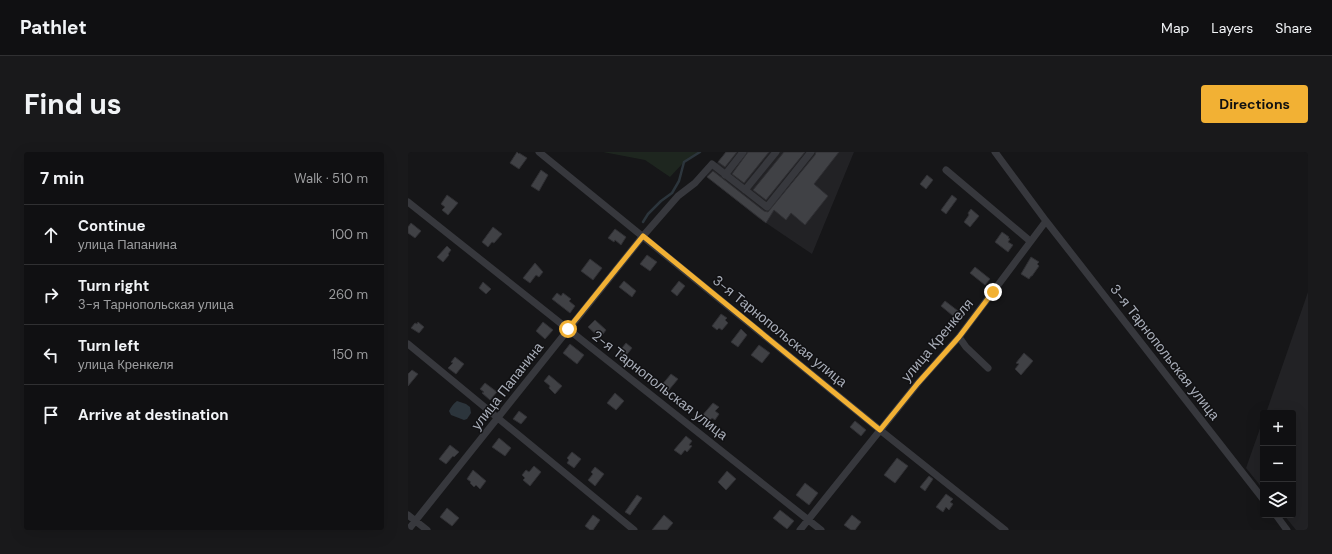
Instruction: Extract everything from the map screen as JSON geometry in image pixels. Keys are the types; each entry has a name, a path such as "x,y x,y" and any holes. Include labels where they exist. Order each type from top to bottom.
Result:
{"street":[{"name":"3-я Тарнопольская улица","path":"540,152 880,430 1005,530"},
{"path":"743,152 725,175 767,207 812,152"},
{"path":"745,190 776,152"},
{"name":"3-я Тарнопольская улица","path":"995,152 1046,221 1260,495"},
{"name":"улица Папанина","path":"408,530 643,236 678,196 695,183 712,164 725,175"},
{"path":"946,170 1030,241"},
{"name":"2-я Тарнопольская улица","path":"408,202 821,530"},
{"name":"улица Кренкеля","path":"800,530 918,383 959,337 1046,221"},
{"path":"959,337 966,347 988,368"},
{"path":"408,344 634,530"},
{"path":"408,515 426,530"},
{"path":"1278,518 1288,530"}],"shaded area":[{"path":"603,152 700,152 684,162 670,177 645,160"},
{"path":"726,152 854,152 812,254 757,217 706,176"},
{"path":"1308,292 1308,530 1296,530 1286,518 1296,518 1296,410 1267,410"},
{"path":"457,401 470,407 471,413 467,419 464,420 451,415 449,411"},
{"path":"1260,428 1260,485 1246,468"}],"building":[{"path":"517,152 527,158 519,169 510,163"},
{"path":"726,152 737,152 725,167 718,162"},
{"path":"748,152 769,152 744,183 732,174"},
{"path":"784,152 805,152 766,200 753,190"},
{"path":"816,152 839,152 814,184 828,196 805,225 791,213 786,220 774,210 766,223 707,177 713,171 764,211 768,212"},
{"path":"541,170 548,175 539,191 531,186"},
{"path":"927,175 933,180 926,189 920,184"},
{"path":"447,195 458,203 448,215 442,210 445,207 441,204"},
{"path":"952,195 957,199 946,214 941,210"},
{"path":"971,209 979,216 970,227 964,222"},
{"path":"411,223 421,231 415,238 408,233 408,227"},
{"path":"493,227 502,234 488,247 482,242"},
{"path":"615,229 626,237 621,245 615,240 614,242 608,238"},
{"path":"1002,232 1009,237 1008,238 1010,239 1008,242 1013,245 1008,252 995,242"},
{"path":"447,246 451,250 443,262 437,257"},
{"path":"647,255 657,262 650,271 640,264"},
{"path":"1031,257 1039,262 1037,264 1039,266 1029,279 1021,274"},
{"path":"590,259 602,268 593,280 581,271"},
{"path":"535,263 543,272 539,277 536,275 530,283 523,278"},
{"path":"975,267 990,279 985,285 970,273"},
{"path":"624,281 636,291 632,297 619,287"},
{"path":"679,281 685,286 677,296 671,291"},
{"path":"483,282 491,289 486,294 479,288"},
{"path":"557,293 561,296 563,293 571,299 569,301 575,306 570,313 552,299"},
{"path":"945,301 962,314 958,320 941,306"},
{"path":"721,314 727,318 725,320 728,323 722,330 719,328 717,330 712,326"},
{"path":"595,320 606,330 600,338 588,327"},
{"path":"418,322 424,327 419,333 411,328"},
{"path":"543,322 553,330 545,339 536,331"},
{"path":"741,329 747,335 738,347 731,342"},
{"path":"626,343 632,348 624,358 618,353"},
{"path":"570,344 584,355 577,364 563,353"},
{"path":"759,345 770,353 762,363 751,355"},
{"path":"1024,353 1033,361 1021,375 1015,369 1019,364 1016,363"},
{"path":"455,357 464,364 456,374 448,368 453,363 451,362"},
{"path":"412,370 418,374 408,386 408,374"},
{"path":"671,374 678,379 668,391 661,386"},
{"path":"549,375 562,386 555,394 549,388 550,386 544,381"},
{"path":"485,383 497,392 490,400 482,393 484,392 480,389"},
{"path":"615,393 624,401 616,410 607,403"},
{"path":"713,403 719,407 715,411 719,414 715,420 712,418 708,423 701,417"},
{"path":"519,411 527,417 521,424 513,419"},
{"path":"855,421 866,430 861,436 850,427"},
{"path":"686,436 692,441 689,445 692,446 687,452 685,450 681,455 674,450"},
{"path":"499,438 511,448 505,456 492,447"},
{"path":"450,445 459,452 446,464 439,459"},
{"path":"572,452 581,459 574,468 567,463 569,460 567,458"},
{"path":"897,458 908,466 895,483 884,475"},
{"path":"534,466 541,472 530,486 523,480 525,478 522,475 526,470 529,472"},
{"path":"595,467 604,474 595,486 588,480 593,474 591,472"},
{"path":"473,470 486,481 480,489 476,485 474,487 467,479"},
{"path":"727,471 736,479 726,490 718,482"},
{"path":"929,476 933,479 925,491 920,487"},
{"path":"805,483 818,493 809,505 796,495"},
{"path":"946,494 953,499 950,502 953,504 949,510 946,507 943,512 936,507"},
{"path":"637,495 642,498 630,515 625,512"},
{"path":"447,508 459,518 452,526 440,517"},
{"path":"780,510 794,521 787,529 773,518"},
{"path":"593,515 600,520 593,530 590,530 585,526"},
{"path":"664,515 673,523 667,530 652,530"},
{"path":"852,515 861,522 855,530 851,530 844,525"}],"waterway":[{"path":"643,222 648,214 661,201 672,193 679,181 684,162 700,152"}],"route":[{"path":"568,329 643,236 880,430 918,383 959,337 993,292"}]}
